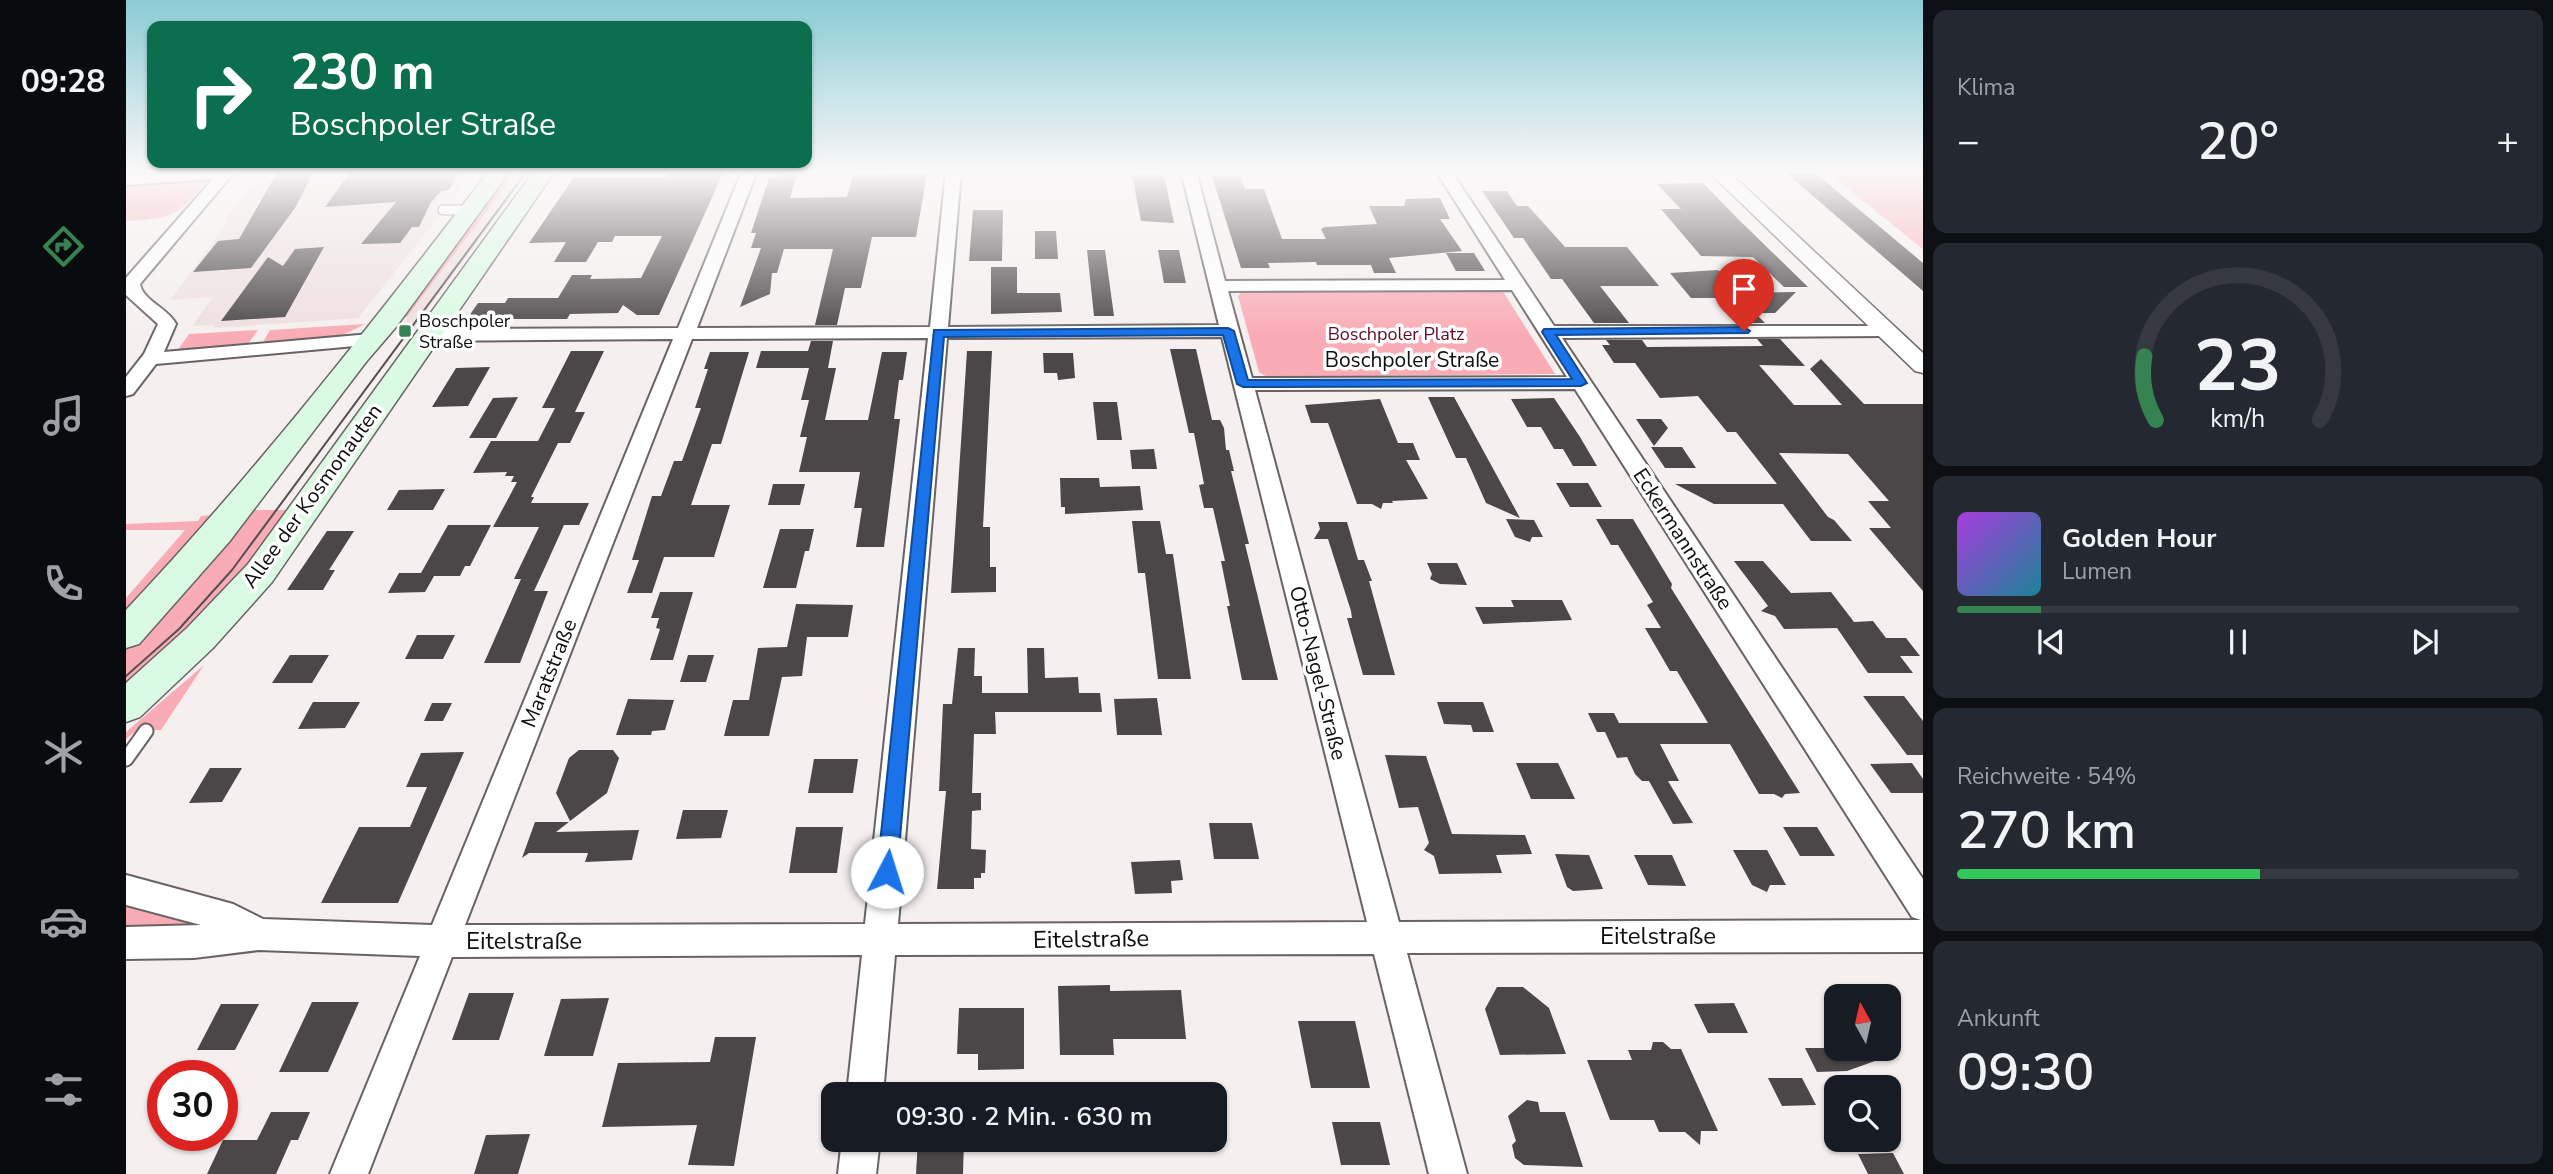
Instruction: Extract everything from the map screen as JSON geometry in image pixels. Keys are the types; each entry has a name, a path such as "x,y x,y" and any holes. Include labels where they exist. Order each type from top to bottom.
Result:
{"main road":[{"path":"126,634 208,545 458,226"},
{"name":"Allee der Kosmonauten","path":"126,706 200,638 260,573 506,226"},
{"path":"370,340 428,335"}],"street":[{"path":"126,390 151,359 167,324 162,314 135,296 131,283 181,226"},
{"name":"Maratstraße","path":"349,1174 728,226"},
{"path":"866,1082 949,226"},
{"name":"Otto-Nagel-Straße","path":"1202,226 1217,286 1232,326 1243,384 1448,1174"},
{"name":"Eckermannstraße","path":"1479,226 1923,906"},
{"path":"1775,226 1923,366"},
{"path":"1217,286 1518,285"},
{"path":"428,335 938,333 1232,326"},
{"path":"1548,332 1885,330"},
{"path":"151,359 370,340"},
{"name":"Boschpoler Straße","path":"1243,384 1581,383"},
{"name":"Eitelstraße","path":"126,890 233,919 260,934"},
{"name":"Eitelstraße","path":"126,943 194,942 260,934 283,937 442,941 1923,936"},
{"path":"857,1174 860,1152"}],"lane":[{"path":"126,759 146,731"}],"shaded area":[{"path":"224,226 431,226 358,318 215,328 213,325 192,326 213,297 170,300"},
{"path":"476,226 489,226 413,330 398,330"}],"green space":[{"path":"468,226 476,226 407,317 402,317"},
{"path":"1894,226 1923,226 1923,249"},
{"name":"Boschpoler Platz","path":"1243,291 1499,291 1504,293 1555,374 1267,377 1259,372 1238,296"},
{"path":"365,324 337,338 262,344 270,330"},
{"path":"258,330 247,345 177,351 189,334"},
{"path":"246,510 289,510 251,567 126,691 126,649"},
{"path":"211,515 126,610 126,598 185,530 126,530 126,524 198,521 201,516"},
{"path":"204,665 161,730 137,730 126,739 126,732"},
{"path":"126,900 222,926 126,930"}],"building":[{"path":"247,226 282,226 251,268 193,272 218,241 239,239"},
{"path":"376,226 420,226 412,227 400,243 361,244"},
{"path":"541,226 699,226 659,315 637,315 623,305 618,313 570,314 567,319 467,319 478,303 505,303 508,298 558,298 572,275 592,275 590,279 641,278 662,236 615,236 612,242 598,242 586,262 554,262 566,242 529,243"},
{"path":"753,226 918,226 916,237 872,237 861,288 845,288 837,325 815,325 833,249 784,249 777,273 772,273 770,294 740,307 761,248 751,248 756,233 751,233"},
{"path":"972,226 1003,226 1002,261 969,261"},
{"path":"1228,226 1277,226 1282,239 1326,239 1321,229 1325,227 1445,226 1462,251 1389,258 1396,273 1374,273 1371,265 1317,265 1316,262 1268,263 1270,268 1241,268"},
{"path":"1506,226 1546,226 1565,247 1627,247 1659,286 1600,286 1629,323 1594,323 1562,279 1551,279 1523,238 1514,238"},
{"path":"1675,226 1745,226 1808,287 1784,287 1753,257 1701,256"},
{"path":"1847,226 1879,226 1923,263 1923,291"},
{"path":"1035,231 1056,231 1058,259 1035,259"},
{"path":"324,247 285,317 221,321 268,257 283,266 295,249"},
{"path":"1087,250 1105,250 1114,316 1094,316"},
{"path":"1158,250 1179,250 1186,283 1164,283"},
{"path":"1446,253 1474,253 1485,271 1456,271"},
{"path":"991,267 1017,267 1017,293 1060,293 1062,312 991,314"},
{"path":"1717,270 1723,272 1742,293 1796,292 1775,313 1755,313 1765,323 1743,323 1720,298 1691,298 1670,273"},
{"path":"1757,339 1780,339 1805,366 1759,365 1794,405 1842,405 1810,369 1821,359 1864,404 1923,404 1923,591 1869,528 1891,528 1868,501 1889,501 1848,454 1779,453 1828,517 1834,520 1852,541 1811,541 1783,504 1714,504 1675,484 1777,484 1736,432 1727,432 1698,396 1660,398 1635,363 1614,363 1602,345 1610,345 1606,340 1642,340 1647,347 1763,346"},
{"path":"811,341 833,341 828,368 836,368 825,420 868,420 882,352 907,352 903,380 899,380 894,419 900,419 884,547 856,547 862,508 854,508 860,472 799,472 807,437 800,437 809,400 801,400 809,368 756,368 761,351 808,351"},
{"path":"1170,349 1196,349 1212,420 1220,420 1224,428 1226,450 1229,450 1234,471 1231,471 1249,544 1245,544 1278,680 1242,680 1227,606 1230,606 1221,561 1225,561 1213,508 1204,508 1199,485 1204,484 1194,433 1189,433"},
{"path":"571,351 604,351 575,412 585,412 570,443 558,443 531,497 534,497 531,503 589,503 579,525 564,525 534,591 548,591 520,663 484,663 521,579 514,579 539,527 493,527 517,482 511,482 514,476 505,476 507,472 473,473 491,441 538,441 555,408 542,408"},
{"path":"967,351 992,351 983,527 990,527 990,567 996,567 996,592 951,593"},
{"path":"710,352 749,352 721,444 712,444 691,505 730,505 714,557 664,557 652,593 627,593 639,560 632,560 652,496 661,496 674,461 682,461 701,408 695,408 708,369 704,369"},
{"path":"1043,353 1073,353 1075,378 1058,380 1057,373 1044,373"},
{"path":"490,367 468,406 432,407 456,368"},
{"path":"518,397 496,438 469,438 493,398"},
{"path":"1428,397 1454,397 1520,518 1486,503 1466,458 1456,458"},
{"path":"1554,398 1597,466 1573,466 1563,449 1554,449 1541,427 1527,427 1511,399"},
{"path":"1380,399 1398,443 1413,443 1420,460 1406,460 1428,499 1392,501 1393,503 1383,503 1381,509 1372,504 1357,504 1328,423 1311,423 1305,405"},
{"path":"1093,402 1117,402 1122,440 1097,440"},
{"path":"1636,419 1661,419 1668,428 1654,446"},
{"path":"1651,447 1682,447 1696,468 1665,468"},
{"path":"1154,449 1157,469 1132,469 1130,450"},
{"path":"1060,478 1099,478 1100,487 1140,486 1143,510 1065,514 1065,507 1061,507"},
{"path":"1556,483 1588,483 1602,507 1570,507"},
{"path":"773,484 805,484 800,505 768,505"},
{"path":"445,489 433,510 387,510 399,490"},
{"path":"1506,519 1534,520 1543,537 1532,537 1530,542 1515,537"},
{"path":"1596,519 1633,519 1672,584 1671,588 1800,793 1785,794 1782,798 1774,794 1759,794 1730,744 1660,744 1679,781 1668,781 1693,823 1673,824 1649,781 1642,781 1635,774 1627,757 1617,758 1605,732 1597,732 1588,713 1614,713 1619,723 1708,723 1677,671 1670,671 1645,628 1661,628 1647,605 1653,602 1618,545 1611,545"},
{"path":"1132,521 1160,521 1166,554 1173,554 1191,679 1158,679 1145,573 1138,573"},
{"path":"1318,522 1347,522 1358,560 1364,560 1372,581 1369,581 1395,675 1363,675 1347,618 1352,618 1351,611 1328,539 1314,539 1320,529"},
{"path":"448,525 491,525 470,566 465,566 460,576 434,576 425,592 388,593 399,573 421,573"},
{"path":"780,529 814,529 809,551 805,551 796,588 763,588"},
{"path":"327,531 354,531 329,570 335,570 323,590 287,590"},
{"path":"1734,561 1763,561 1791,593 1831,592 1854,622 1873,621 1886,638 1906,638 1920,656 1900,656 1913,673 1868,673 1837,628 1784,629 1775,616 1761,611 1768,606"},
{"path":"1427,563 1457,563 1467,585 1440,584 1430,579 1432,574"},
{"path":"660,592 693,592 673,660 650,660 660,629 656,628 659,618 651,618"},
{"path":"1511,600 1562,600 1572,620 1483,624 1475,607 1514,607"},
{"path":"796,604 853,605 848,637 807,637 802,676 782,677 769,736 724,736 733,700 749,700 758,648 787,647"},
{"path":"417,635 455,635 443,659 405,659"},
{"path":"958,648 975,648 974,676 982,676 982,693 1028,693 1027,648 1044,648 1045,678 1078,677 1079,693 1100,693 1102,712 995,712 996,734 974,734 972,793 981,793 981,810 972,811 971,849 986,850 985,873 981,873 981,878 974,878 974,889 937,889 946,791 939,791 943,704 952,704"},
{"path":"290,655 329,655 312,683 272,683"},
{"path":"688,655 714,655 706,682 680,682"},
{"path":"1863,696 1904,696 1923,721 1923,755 1907,755"},
{"path":"1157,698 1162,735 1117,735 1114,699"},
{"path":"628,699 674,700 665,730 652,731 651,735 616,735"},
{"path":"313,702 360,702 345,728 298,729"},
{"path":"1437,702 1483,702 1494,732 1473,732 1471,725 1444,724"},
{"path":"432,703 452,703 443,721 424,721"},
{"path":"579,750 613,750 619,758 607,793 570,821 556,793 569,758"},
{"path":"464,752 398,903 321,903 359,827 410,827 427,787 406,787 421,753"},
{"path":"1385,755 1426,756 1452,834 1525,835 1532,854 1496,855 1502,873 1439,874 1434,856 1424,850 1429,843 1418,807 1399,808"},
{"path":"814,759 858,759 853,793 808,793"},
{"path":"1516,763 1558,763 1575,799 1531,799"},
{"path":"1912,763 1923,779 1923,793 1891,793 1870,764"},
{"path":"210,768 242,768 222,802 189,803"},
{"path":"683,810 728,810 721,838 676,839"},
{"path":"535,822 569,822 556,832 639,830 632,860 585,862 588,853 529,853 522,858"},
{"path":"1209,823 1252,823 1259,859 1214,859"},
{"path":"796,827 843,827 837,873 789,873"},
{"path":"1783,827 1817,827 1835,856 1800,856"},
{"path":"1733,850 1767,850 1786,885 1770,885 1767,892 1752,885"},
{"path":"1555,854 1589,855 1603,889 1573,891 1567,887"},
{"path":"1634,855 1672,855 1686,886 1648,885"},
{"path":"1180,860 1183,880 1171,881 1172,893 1135,894 1131,862"},
{"path":"1110,985 1110,991 1181,990 1186,1039 1113,1039 1114,1055 1060,1055 1058,986"},
{"path":"1497,987 1523,987 1549,1008 1566,1054 1500,1055 1485,1009"},
{"path":"469,993 514,993 499,1040 452,1040"},
{"path":"609,998 593,1056 544,1056 561,999"},
{"path":"312,1002 359,1002 328,1072 279,1072"},
{"path":"1734,1003 1748,1033 1708,1033 1694,1004"},
{"path":"221,1004 259,1004 235,1050 197,1050"},
{"path":"959,1008 1024,1008 1024,1069 978,1070 978,1054 957,1054"},
{"path":"1298,1021 1355,1021 1370,1088 1311,1088"},
{"path":"715,1037 756,1037 734,1166 688,1165 697,1125 602,1127 618,1063 710,1062"},
{"path":"1653,1042 1663,1042 1671,1049 1681,1049 1718,1131 1701,1131 1700,1145 1685,1132 1659,1132 1654,1120 1610,1120 1587,1060 1632,1060 1628,1050 1651,1050"},
{"path":"1805,1048 1824,1048 1824,1061 1875,1061 1847,1071 1817,1072"},
{"path":"1768,1078 1802,1078 1816,1105 1782,1106"},
{"path":"1527,1100 1538,1102 1540,1112 1565,1112 1583,1167 1524,1165 1515,1158 1512,1145 1516,1141 1508,1116"},
{"path":"271,1112 310,1112 298,1140 291,1140 276,1174 207,1174 218,1151 238,1151 238,1140 257,1140"},
{"path":"1332,1122 1380,1122 1390,1165 1341,1165"},
{"path":"530,1134 518,1174 474,1174 486,1135"},
{"path":"917,1152 964,1152 963,1174 916,1174"},
{"path":"1893,1153 1904,1174 1868,1174 1858,1154"}],"tram line":[{"path":"126,676 179,629 232,570 486,226"}],"place":[{"name":"Boschpoler Straße","path":"405,331"}],"route":[{"path":"887,872 938,333 1228,331 1243,384 1581,383 1548,332 1744,331"}]}
